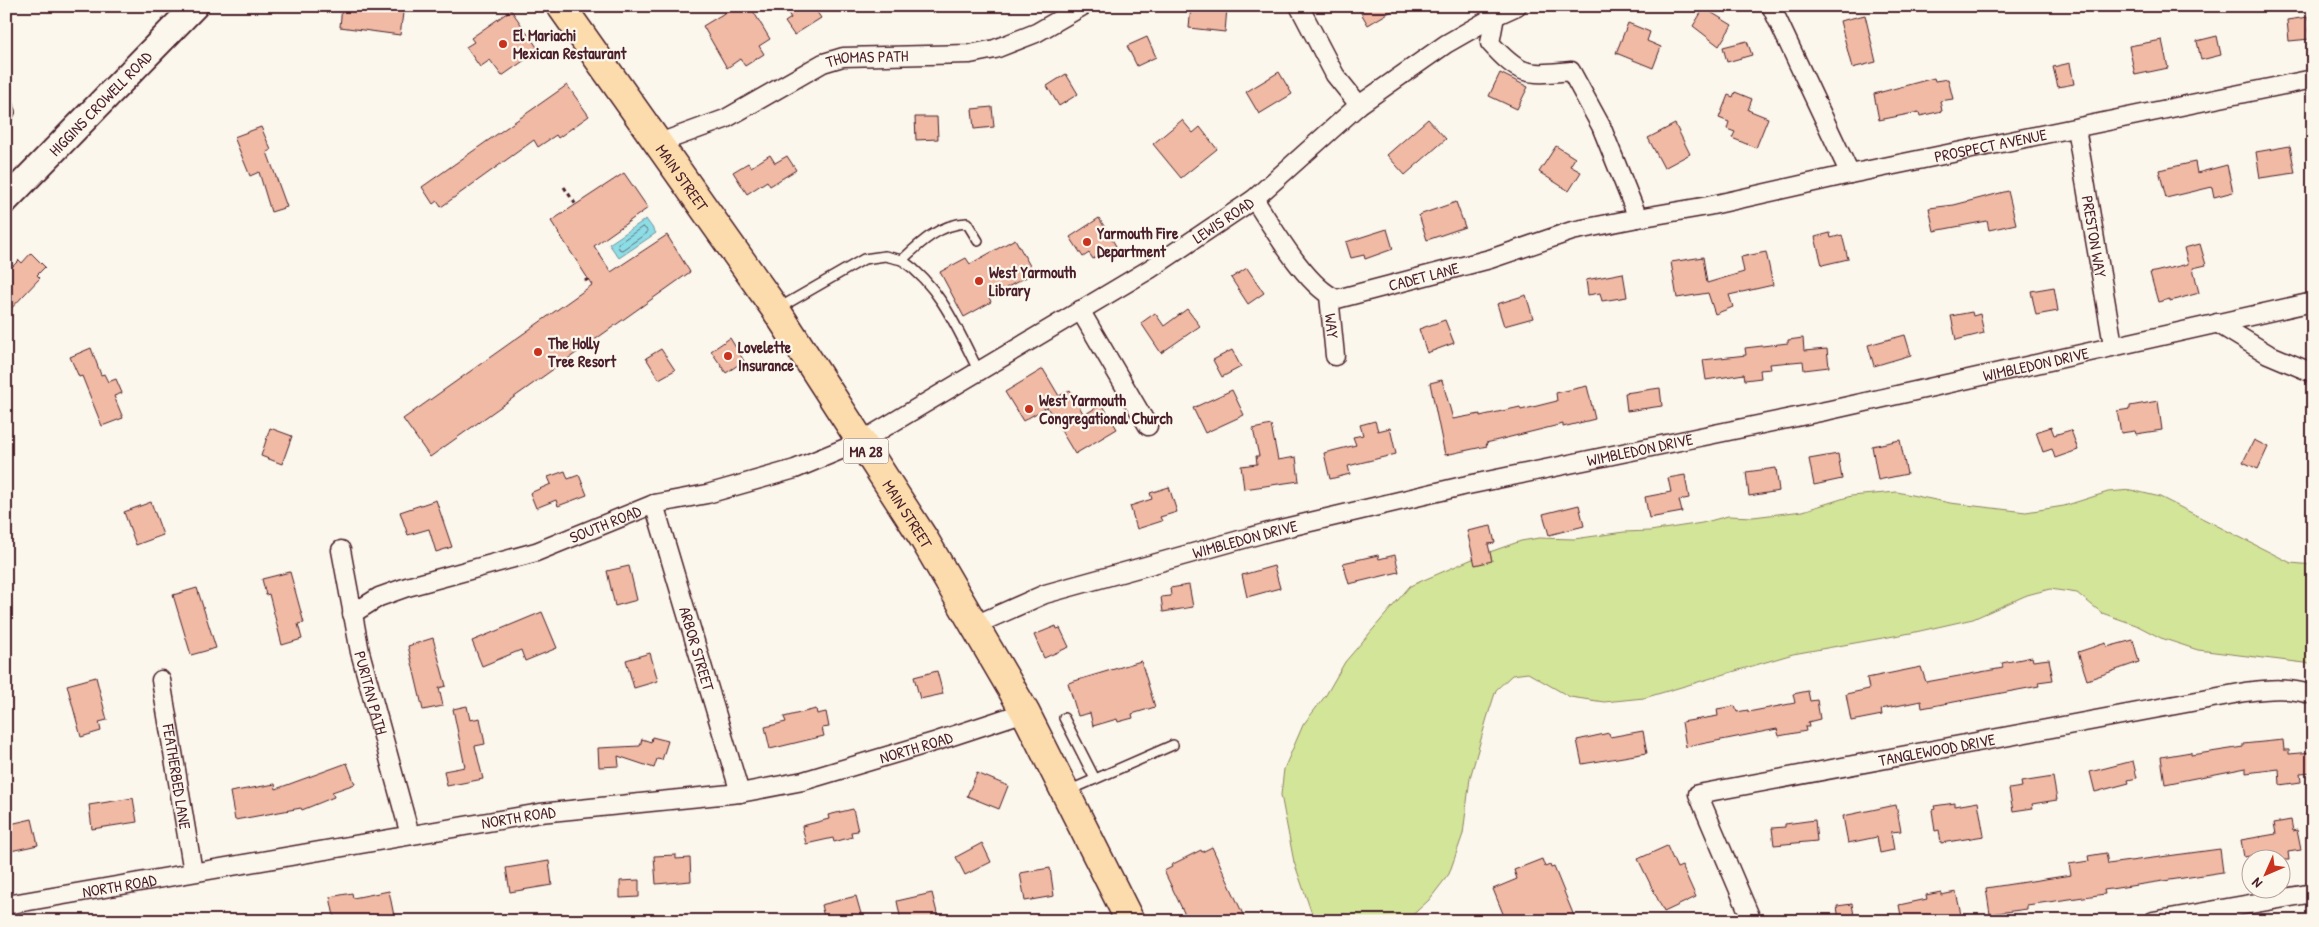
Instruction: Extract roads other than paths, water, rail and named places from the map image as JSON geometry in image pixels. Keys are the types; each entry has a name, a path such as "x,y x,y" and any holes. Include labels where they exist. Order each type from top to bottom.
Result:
{"main road":[{"name":"HIGGINS CROWELL ROAD","path":"6,200 195,6"},
{"name":"MAIN STREET","path":"561,6 776,310 924,540 1025,712 1130,921"}],"street":[{"name":"THOMAS PATH","path":"659,144 725,119 823,64 843,58 970,54 995,49 1036,33 1083,6"},
{"path":"1299,6 1335,75 1359,105"},
{"name":"LEWIS ROAD","path":"860,442 1150,269 1254,199 1359,105 1493,11 1517,6"},
{"path":"1772,6 1850,174"},
{"path":"1493,11 1490,43 1509,64 1533,75 1571,71 1602,126 1638,218"},
{"name":"PROSPECT AVENUE","path":"1850,174 2313,79"},
{"name":"PRESTON WAY","path":"2076,128 2114,345"},
{"name":"CADET LANE","path":"1329,296 1337,299 1490,259 1572,231 1708,206 1850,174"},
{"path":"1254,199 1314,285 1329,296"},
{"name":"WAY","path":"1329,296 1335,356"},
{"name":"WIMBLEDON DRIVE","path":"975,625 1045,594 1272,531 1462,486 1830,410 2313,302"},
{"path":"1080,310 1148,426"},
{"path":"2216,323 2268,354 2313,373"},
{"name":"SOUTH ROAD","path":"352,614 378,597 536,552 654,504 707,494 794,469 860,442"},
{"name":"ARBOR STREET","path":"654,504 740,793"},
{"name":"PURITAN PATH","path":"342,550 360,652 410,835"},
{"name":"FEATHERBED LANE","path":"161,680 193,872"},
{"name":"TANGLEWOOD DRIVE","path":"1752,921 1698,794 2245,692 2278,688 2295,689 2313,695"},
{"name":"NORTH ROAD","path":"6,905 549,812 740,793 803,780 937,741 1025,712"},
{"path":"2153,921 2313,893"}],"lane":[{"path":"6,100 10,112 6,120"},
{"path":"902,260 924,240 952,224 967,223 978,240"},
{"path":"776,310 864,259 885,256 902,260 916,270 936,292 978,370"},
{"path":"1064,718 1095,779"},
{"path":"1065,792 1173,745"}],"water":[{"path":"646,219 656,233 619,258 609,244"}],"place":[{"name":"El Mariachi Mexican Restaurant","path":"503,44"},
{"name":"Yarmouth Fire Department","path":"1087,242"},
{"name":"West Yarmouth Library","path":"979,281"},
{"name":"The Holly Tree Resort","path":"538,352"},
{"name":"Lovelette Insurance","path":"728,356"},
{"name":"West Yarmouth Congregational Church","path":"1029,409"}]}
